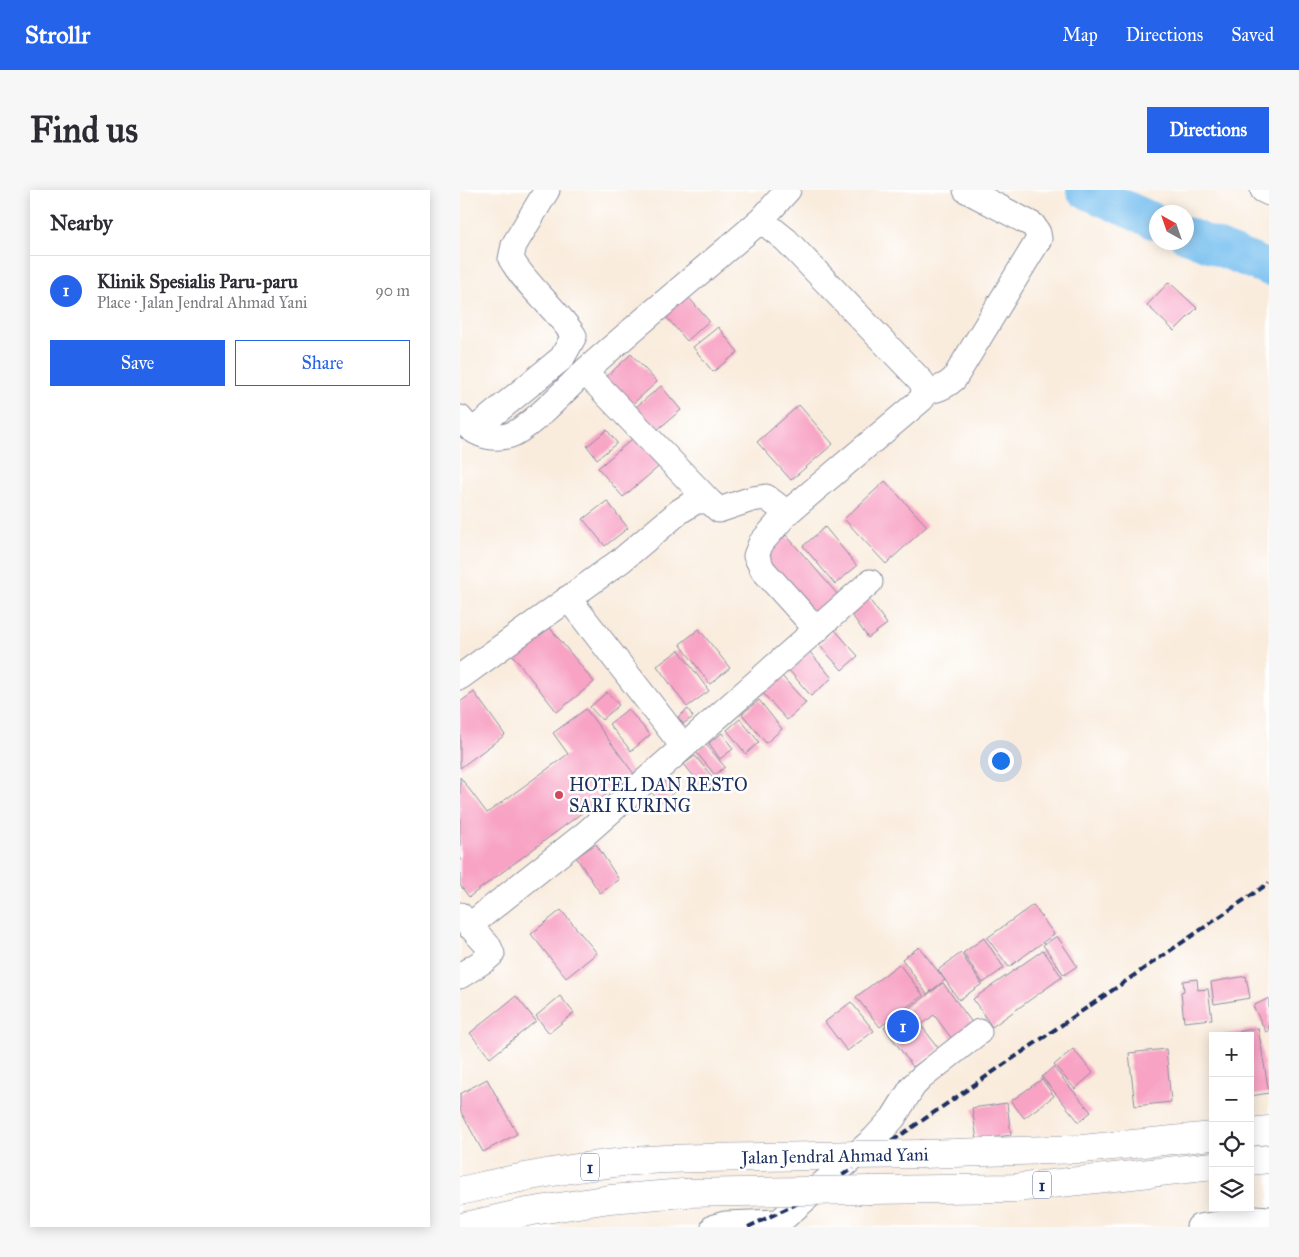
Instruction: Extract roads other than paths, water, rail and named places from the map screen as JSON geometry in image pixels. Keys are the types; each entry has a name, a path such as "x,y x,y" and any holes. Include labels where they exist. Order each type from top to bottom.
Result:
{"highway":[{"path":"1254,1132 1269,1130"},
{"name":"Jalan Jendral Ahmad Yani","path":"461,1189 528,1176 602,1165 665,1159 1082,1149 1209,1136"},
{"path":"1254,1161 1269,1159"},
{"name":"Jalan Jendral Ahmad Yani","path":"462,1227 527,1212 601,1201 684,1193 1016,1188 1209,1166"}],"street":[{"path":"547,190 514,245 511,259 519,273 565,322 574,336 562,358 467,424 485,437 508,436 524,429 585,372 761,220 788,190"},
{"path":"924,391 933,391 946,386 954,379 1039,239 1038,232 1033,225 966,190"},
{"path":"1263,190 1269,192"},
{"path":"761,220 786,240 922,382 924,391 922,399 787,513 761,543 756,556 763,570 817,630"},
{"path":"585,372 718,510 766,497 787,513"},
{"path":"460,677 623,558 680,511 696,501 709,501"},
{"path":"460,976 492,954 489,947 464,920 585,834 870,582"},
{"path":"568,598 683,746"},
{"path":"714,1227 725,1224 778,1225 874,1140 893,1118 913,1086 922,1077 979,1032"},
{"path":"1199,1227 1255,1218 1269,1219"}],"waterway":[{"path":"1084,190 1149,219"},
{"path":"1194,238 1269,268"}],"railway":[{"path":"748,1227 809,1198 1269,883"}],"place":[{"name":"HOTEL DAN RESTO SARI KURING","path":"559,795"},
{"name":"Klinik Spesialis Paru-paru","path":"903,1026"}]}
